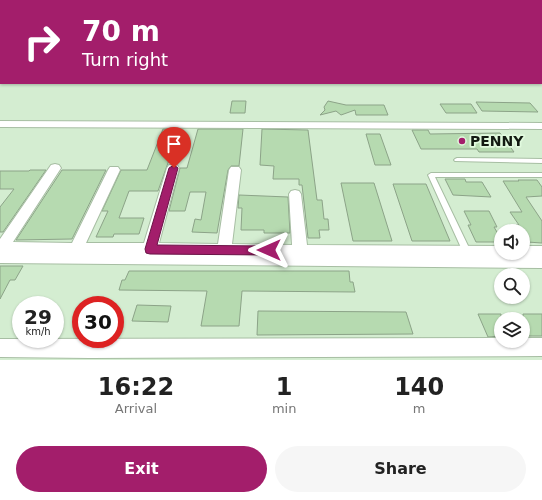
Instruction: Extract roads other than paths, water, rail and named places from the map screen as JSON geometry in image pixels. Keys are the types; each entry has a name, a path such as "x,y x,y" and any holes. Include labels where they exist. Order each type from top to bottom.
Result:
{"street":[{"path":"0,118 542,120"},
{"path":"0,124 542,126"},
{"path":"1,251 55,168"},
{"path":"150,249 174,168"},
{"path":"76,249 114,170"},
{"path":"224,250 235,170"},
{"path":"295,194 300,250"},
{"path":"1,251 150,249 494,252"},
{"path":"1,251 542,262"},
{"path":"530,252 542,252"},
{"path":"0,348 90,349 542,346"}],"lane":[{"path":"457,160 542,161"},
{"path":"467,252 431,175 542,175"}],"place":[{"name":"PENNY","path":"462,141"}]}
